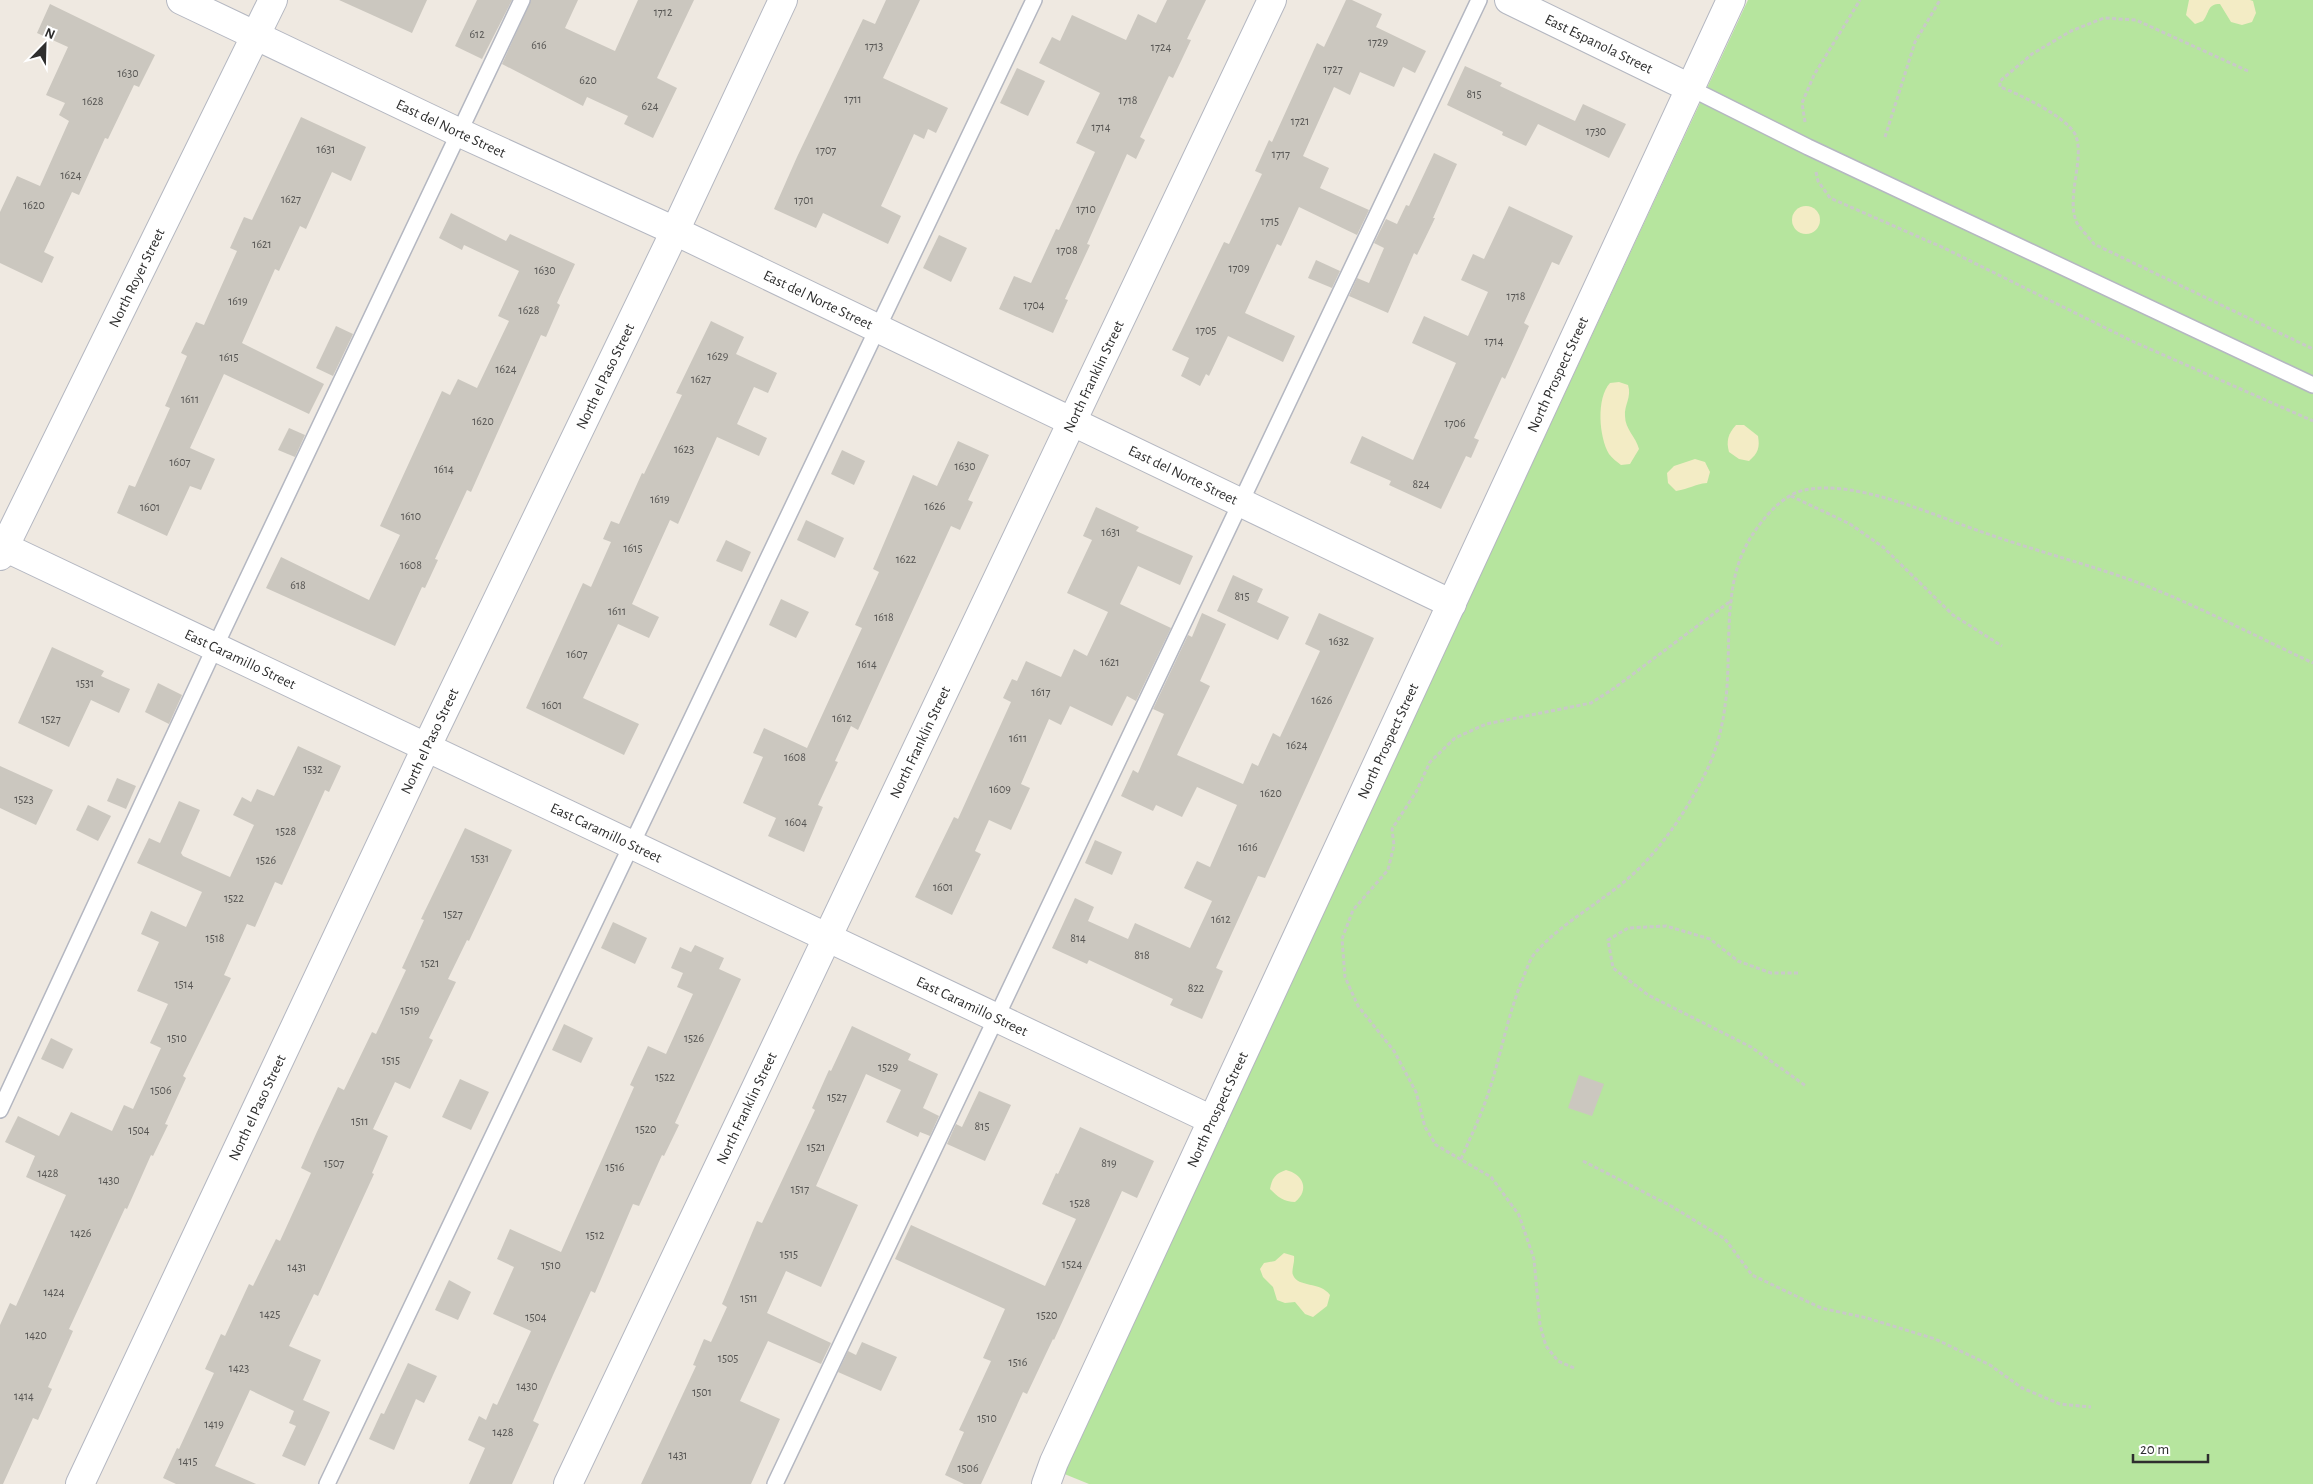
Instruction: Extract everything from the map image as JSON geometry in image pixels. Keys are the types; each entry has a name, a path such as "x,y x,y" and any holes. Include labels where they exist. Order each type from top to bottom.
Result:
{"street":[{"name":"East del Norte Street","path":"181,0 458,132 675,231 877,330 1452,604"},
{"name":"North Royer Street","path":"1,550 257,36 273,0"},
{"name":"North el Paso Street","path":"80,1484 426,748 675,231 783,0"},
{"name":"North Franklin Street","path":"568,1484 1272,0"},
{"name":"East Espanola Street","path":"1508,0 1690,88"},
{"name":"North Prospect Street","path":"1046,1484 1054,1462 1212,1120 1732,0"},
{"name":"East Caramillo Street","path":"1,550 215,647 1212,1120"}],"lane":[{"path":"0,1110 215,647 522,0"},
{"path":"327,1484 1034,0"},
{"path":"776,1484 1479,0"},
{"path":"1690,88 1808,147 2313,385"}],"path":[{"path":"1886,137 1915,42 1940,0"},
{"path":"2248,70 2136,20 2104,18 2071,32 2032,54 2000,81 2000,87 2015,92 2065,122 2075,135 2076,160 2072,194 2077,222 2094,244 2313,349"},
{"path":"1461,1158 1487,1099 1513,1001 1533,955 1563,927 1623,884 1653,853 1682,816 1705,773 1719,737 1726,704 1728,637 1735,580 1750,539 1765,516 1791,495 1803,490 1825,488 1855,491 1900,503 1989,535 2132,581 2213,616 2313,663"},
{"path":"1791,495 1850,524 1883,547 1953,616 2002,646"},
{"path":"1574,1368 1558,1361 1546,1346 1540,1325 1534,1259 1518,1215 1490,1176 1436,1145 1425,1128 1416,1092 1394,1051 1358,1006 1345,977 1342,939 1353,910 1388,870 1394,845 1392,830 1416,792 1430,762 1455,738 1486,724 1591,703 1613,689 1733,599"},
{"path":"1798,973 1771,973 1738,961 1710,939 1666,926 1628,928 1608,940 1613,968 1648,995 1751,1047 1806,1086"},
{"path":"1583,1161 1671,1206 1725,1240 1752,1274 1822,1308 1867,1318 1936,1339 1990,1365 2022,1388 2060,1404 2091,1407"}],"green space":[{"path":"1748,0 2313,0 2313,1484 1089,1484 1062,1473"}],"sand":[{"path":"2189,0 2250,0 2253,1 2256,13 2252,22 2242,25 2231,22 2220,4 2216,4 2211,7 2203,21 2195,24 2186,15"},
{"path":"1806,206 1816,210 1820,220 1816,230 1806,234 1796,230 1792,220 1796,210"},
{"path":"1619,382 1628,385 1629,393 1625,421 1639,449 1630,464 1621,465 1609,454 1603,438 1600,418 1606,390 1610,383"},
{"path":"1736,425 1744,425 1758,436 1758,450 1749,461 1739,459 1729,452 1728,438"},
{"path":"1695,459 1705,462 1710,472 1707,483 1676,491 1668,483 1667,473 1674,466"},
{"path":"1286,1170 1297,1175 1302,1183 1302,1192 1295,1202 1281,1198 1270,1189 1275,1177"},
{"path":"1284,1253 1294,1256 1293,1275 1299,1282 1321,1288 1330,1295 1327,1306 1313,1317 1305,1314 1295,1302 1285,1303 1277,1300 1273,1287 1263,1277 1260,1269 1264,1263 1275,1261"}],"building":[{"path":"339,0 427,0 412,33"},
{"path":"477,0 512,0 482,59 455,46"},
{"path":"531,0 578,0 565,28 615,51 638,0 694,0 657,78 677,88 653,138 624,124 628,116 587,97 583,106 502,64"},
{"path":"886,0 920,0 883,78 948,108 936,133 928,129 924,139 914,134 881,206 901,216 888,244 823,213 816,228 774,209 863,19 875,24"},
{"path":"1167,0 1206,0 1187,39 1191,40 1173,78 1169,76 1140,137 1145,140 1136,159 1127,154 1087,244 1090,245 1065,299 1068,300 1053,333 999,309 1014,276 1031,283 1056,229 1059,230 1095,152 1076,143 1100,93 1039,63 1052,37 1060,41 1072,15 1126,40 1138,14 1156,23"},
{"path":"1346,0 1352,0 1382,14 1376,27 1426,51 1415,73 1403,67 1394,87 1360,72 1350,95 1334,87 1303,156 1329,168 1320,188 1369,210 1357,235 1299,207 1281,246 1277,244 1245,313 1295,336 1283,362 1228,336 1209,376 1206,374 1200,386 1181,376 1189,358 1172,350 1224,242 1229,244 1262,174 1255,171 1269,140 1272,142 1317,43 1324,47"},
{"path":"50,4 155,55 139,87 134,85 108,139 105,138 79,195 72,192 44,252 54,257 42,283 0,263 0,212 17,176 40,186 69,121 59,115 65,103 46,95 68,47 37,33"},
{"path":"1465,66 1502,83 1500,86 1575,121 1583,104 1626,124 1609,158 1538,124 1526,146 1502,135 1503,132 1447,105"},
{"path":"1017,68 1045,81 1028,116 1000,103"},
{"path":"301,117 366,147 351,181 332,172 306,229 300,226 279,271 275,269 242,343 324,384 309,414 224,374 190,448 215,459 201,490 190,486 167,536 117,513 129,485 135,487 170,408 165,406 187,356 181,353 196,322 204,325 237,251 230,248 244,217 252,220"},
{"path":"1434,153 1457,164 1433,218 1435,218 1417,255 1414,253 1388,313 1349,296 1357,278 1369,283 1384,248 1374,243 1386,219 1397,224 1406,205 1409,206"},
{"path":"1509,206 1573,236 1559,265 1552,262 1524,323 1529,326 1505,379 1502,377 1474,438 1479,440 1471,458 1466,456 1441,509 1389,485 1391,481 1350,463 1362,436 1413,460 1456,363 1412,343 1424,316 1468,336 1488,292 1461,280 1473,254 1484,259"},
{"path":"451,213 506,241 510,234 575,264 557,303 560,305 546,337 541,335 471,492 467,490 435,559 438,560 425,588 422,587 395,646 266,588 281,557 369,600 400,535 380,526 442,391 450,395 458,379 477,388 509,321 498,316 519,271 464,245 462,250 439,238"},
{"path":"939,235 967,248 951,282 923,268"},
{"path":"1316,260 1340,271 1332,288 1308,278"},
{"path":"711,321 744,337 736,354 777,373 768,393 754,387 737,424 767,438 759,456 717,437 678,524 670,520 632,604 659,617 649,638 618,624 583,698 639,724 624,755 526,708 583,583 591,587 611,542 603,539 611,521 619,524 642,473 644,474 682,395 676,393"},
{"path":"336,326 353,334 333,376 316,368"},
{"path":"289,428 305,435 295,457 278,450"},
{"path":"958,441 989,455 968,500 973,502 960,530 951,526 858,730 851,726 835,761 838,762 818,805 823,807 804,852 768,836 776,818 743,803 763,757 753,753 764,728 807,748 862,628 855,625 879,572 873,569 913,475 937,486"},
{"path":"842,450 865,461 854,485 831,474"},
{"path":"1096,507 1139,527 1136,531 1193,556 1180,585 1138,566 1120,604 1171,628 1136,701 1127,696 1112,726 1070,706 1061,725 1049,719 1021,784 1030,788 1011,830 989,820 975,851 981,854 952,915 915,897 954,817 958,819 1011,702 1003,698 1012,679 1017,681 1026,661 1061,677 1074,649 1087,656 1108,612 1067,593 1092,540 1083,536"},
{"path":"806,520 844,538 835,558 797,540"},
{"path":"726,540 751,552 742,572 716,561"},
{"path":"1233,575 1263,589 1257,602 1289,617 1278,640 1217,611"},
{"path":"781,599 809,612 796,638 769,625"},
{"path":"1202,613 1226,624 1200,681 1210,686 1177,755 1243,784 1252,763 1258,766 1273,733 1280,737 1320,651 1305,644 1319,613 1374,638 1265,878 1258,876 1216,968 1223,971 1202,1019 1170,1005 1173,999 1089,960 1087,964 1052,948 1075,898 1094,907 1088,921 1128,939 1135,923 1190,948 1212,901 1184,888 1197,861 1210,867 1237,805 1197,787 1182,817 1156,805 1153,811 1121,796 1133,770 1138,773 1164,714 1153,709 1188,635 1192,637"},
{"path":"52,647 104,671 101,676 130,689 119,713 91,700 69,747 18,723"},
{"path":"158,683 182,695 169,724 145,712"},
{"path":"298,746 341,766 329,792 325,790 282,885 275,882 255,927 247,924 224,975 231,978 183,1076 186,1078 165,1124 168,1125 153,1156 151,1155 127,1209 125,1208 69,1329 73,1331 48,1387 52,1389 38,1420 33,1418 3,1484 0,1484 0,1325 10,1303 16,1306 66,1195 26,1177 35,1156 5,1142 18,1116 59,1136 71,1112 112,1131 124,1105 133,1109 161,1048 150,1043 168,1004 137,991 159,942 141,934 151,911 186,927 202,892 137,863 149,838 160,843 179,801 200,810 181,853 183,856 230,877 254,825 233,815 242,797 251,802 257,789 274,796"},
{"path":"0,766 53,790 36,825 0,808"},
{"path":"117,778 136,786 126,809 107,801"},
{"path":"88,805 111,816 98,841 76,830"},
{"path":"465,828 512,850 469,941 467,940 448,979 456,982 429,1038 433,1040 410,1089 395,1082 373,1129 388,1136 372,1173 374,1174 318,1296 314,1294 289,1346 321,1360 303,1400 330,1412 305,1466 282,1456 296,1426 289,1423 294,1411 250,1390 215,1466 256,1484 176,1484 163,1478 177,1448 179,1449 214,1373 205,1369 221,1334 225,1336 249,1284 253,1286 276,1239 280,1241 311,1173 301,1168 316,1134 338,1087 344,1090 372,1032 376,1034 406,970 402,968 424,920 421,919"},
{"path":"1095,840 1122,852 1112,875 1085,863"},
{"path":"613,922 647,938 635,964 601,948"},
{"path":"695,945 724,958 719,969 741,979 675,1123 679,1125 664,1156 662,1155 639,1206 633,1204 595,1293 591,1291 533,1421 539,1424 512,1484 469,1484 485,1448 468,1440 479,1416 486,1420 493,1403 497,1405 531,1331 493,1314 514,1267 497,1259 510,1229 561,1252 634,1087 630,1085 648,1046 666,1054 693,994 677,987 683,973 671,968 680,947 691,952"},
{"path":"564,1024 593,1038 581,1063 552,1050"},
{"path":"852,1026 911,1054 908,1060 938,1074 923,1108 939,1116 930,1136 920,1132 918,1137 886,1122 901,1090 866,1074 816,1186 858,1205 821,1287 786,1271 767,1313 831,1343 821,1364 768,1341 740,1401 780,1419 751,1484 641,1484 696,1366 693,1365 704,1339 711,1342 727,1307 722,1304 757,1221 762,1223 815,1110 812,1108 829,1070 831,1071"},
{"path":"51,1038 73,1049 63,1069 41,1059"},
{"path":"1579,1075 1604,1084 1592,1116 1568,1108"},
{"path":"460,1079 489,1092 471,1130 442,1117"},
{"path":"979,1091 1011,1105 985,1161 947,1144 956,1124 962,1127"},
{"path":"1080,1127 1154,1161 1137,1198 1122,1191 1054,1340 1027,1394 1023,1392 981,1484 964,1484 945,1475 964,1432 959,1430 991,1361 983,1358 1005,1309 895,1259 911,1225 1045,1286 1076,1219 1042,1204"},
{"path":"449,1280 471,1292 458,1320 435,1310"},
{"path":"862,1342 897,1357 881,1391 838,1372 848,1351 856,1355"},
{"path":"408,1363 437,1376 424,1403 416,1399 394,1450 369,1439 381,1413 384,1414"}]}
